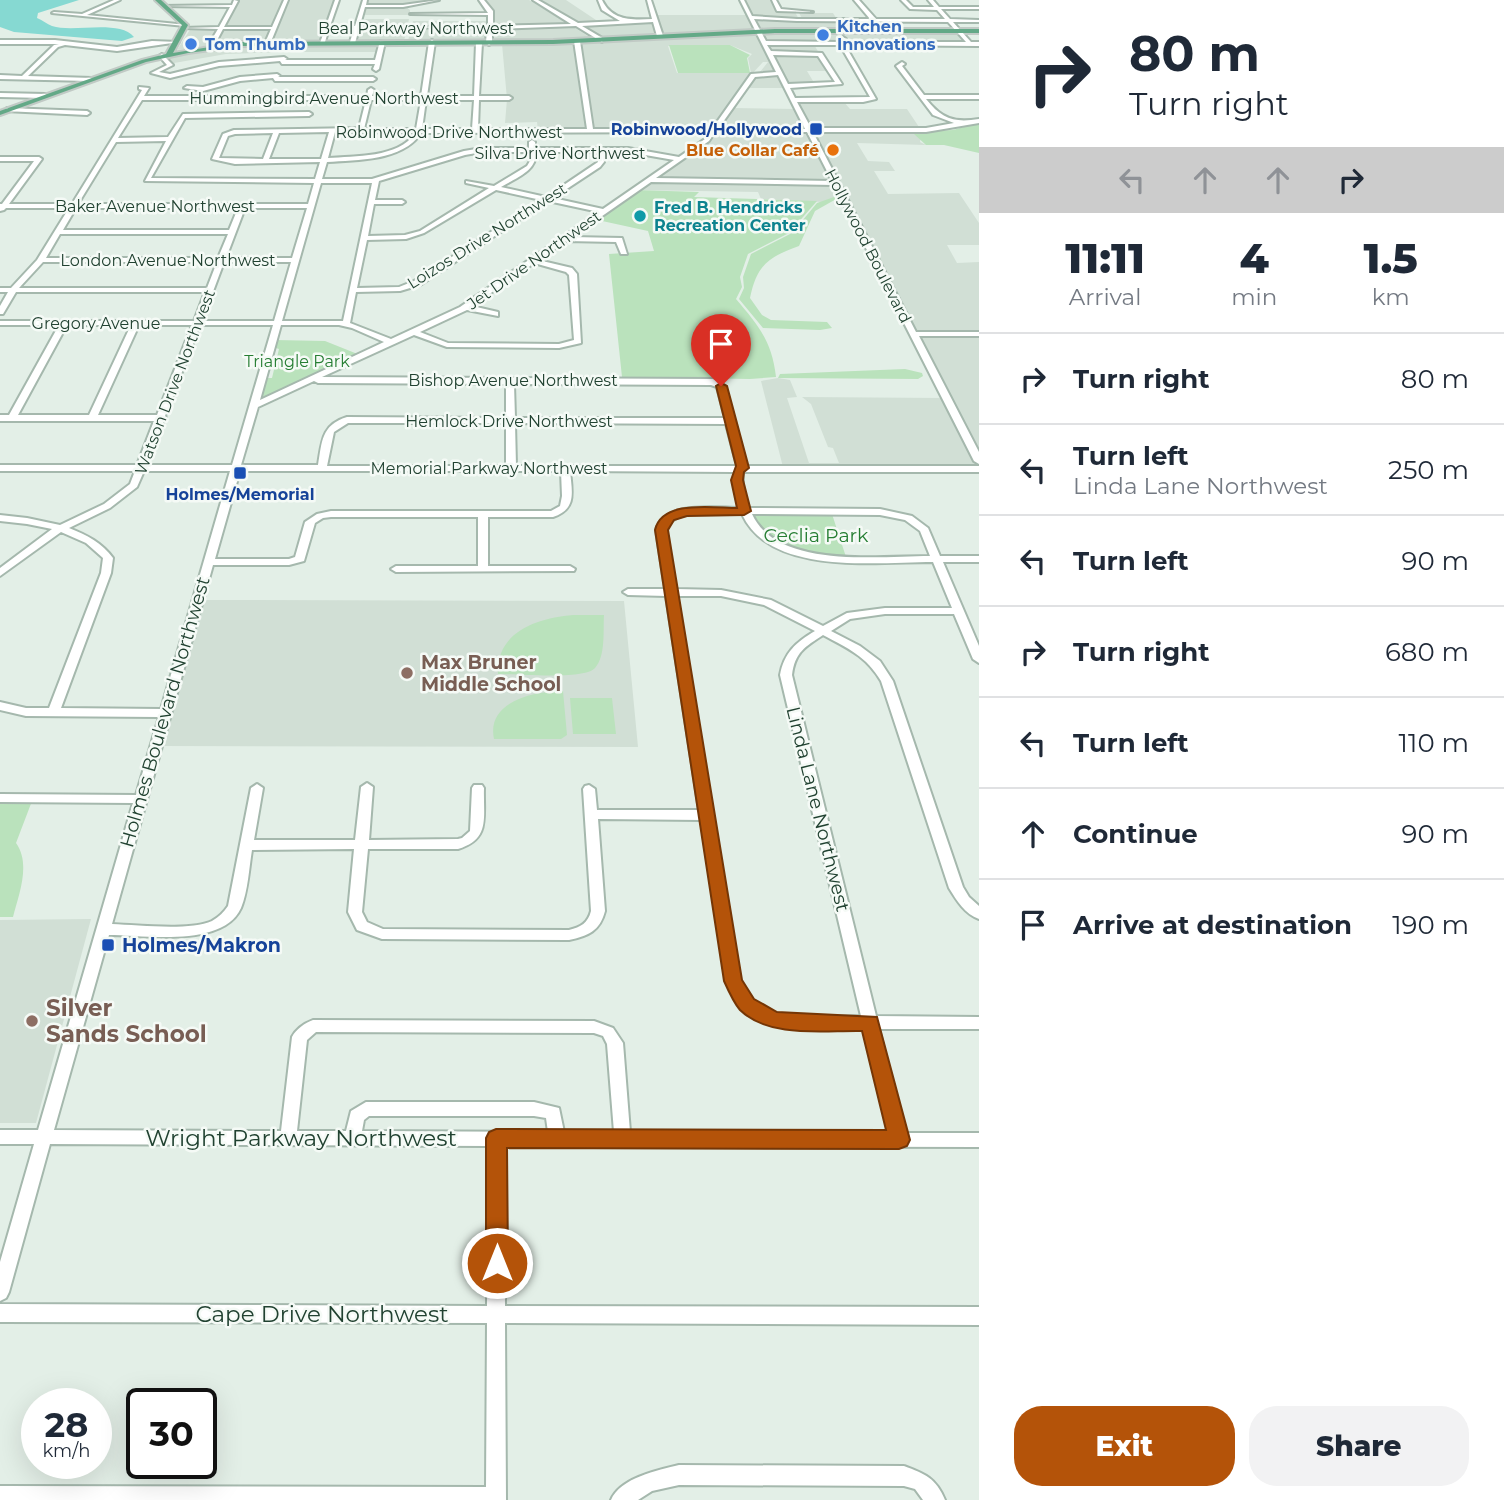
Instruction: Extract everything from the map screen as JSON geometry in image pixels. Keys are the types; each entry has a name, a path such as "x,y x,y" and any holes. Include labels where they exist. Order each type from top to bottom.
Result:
{"main road":[{"path":"159,0 185,26 165,55"},
{"name":"Beal Parkway Northwest","path":"3,112 90,79 165,55 214,47 291,42 577,41 758,31 979,31"}],"street":[{"path":"84,15 118,0"},
{"path":"268,43 286,0"},
{"path":"322,42 337,0"},
{"path":"352,42 364,3 405,6 437,0"},
{"path":"481,0 489,6 491,14 489,43"},
{"path":"535,0 602,40"},
{"path":"600,0 604,9 626,22"},
{"path":"649,0 660,36"},
{"name":"Hollywood Boulevard","path":"742,0 979,461"},
{"path":"774,0 778,9 811,12"},
{"path":"856,0 874,20"},
{"path":"904,0 912,8 979,8"},
{"path":"930,0 970,44"},
{"path":"165,6 235,3"},
{"path":"214,47 212,44 235,3"},
{"path":"405,6 412,10 405,42"},
{"path":"797,12 802,20"},
{"path":"54,13 167,25 274,28"},
{"path":"412,14 491,14"},
{"path":"751,17 802,20 979,21"},
{"path":"215,20 226,20"},
{"path":"410,27 491,28 654,20"},
{"path":"135,27 146,29 167,25"},
{"path":"327,27 357,27"},
{"path":"793,100 872,99 874,96 842,47 838,31"},
{"path":"577,41 590,131"},
{"path":"0,42 55,42 117,49 176,42"},
{"path":"268,98 291,42"},
{"path":"361,131 382,42"},
{"path":"419,131 432,43"},
{"path":"475,131 479,43"},
{"path":"764,43 979,44"},
{"path":"23,78 53,49 64,45"},
{"path":"769,53 820,54 839,84 786,86"},
{"path":"165,55 170,65 154,74 165,77 228,63 377,62"},
{"path":"902,64 899,66 936,115 963,125"},
{"name":"Jet Drive Northwest","path":"253,406 466,307 707,140 753,75 779,73"},
{"path":"0,77 90,79"},
{"path":"187,88 203,89 240,79 276,77 373,79"},
{"path":"0,312 14,290 41,260 146,88 141,88"},
{"path":"0,95 45,96"},
{"path":"923,97 979,97"},
{"name":"Hummingbird Avenue Northwest","path":"139,98 509,98"},
{"path":"304,132 315,98"},
{"path":"3,112 88,113"},
{"path":"113,139 168,139 180,117 187,115 309,114"},
{"path":"809,130 929,130 979,121"},
{"name":"Robinwood Drive Northwest","path":"419,131 416,140 407,145 355,160 222,161 215,158 228,133 361,131 809,130"},
{"path":"365,238 406,237 419,233 529,167 533,161 532,131"},
{"path":"265,161 276,132"},
{"name":"Holmes Boulevard Northwest","path":"0,1292 332,132"},
{"name":"Silva Drive Northwest","path":"168,139 146,179 148,181 376,180 468,152 641,151 680,159"},
{"name":"Loizos Drive Northwest","path":"354,290 409,287 598,166 601,162 600,150"},
{"path":"0,159 39,159 2,208"},
{"path":"376,180 346,324 393,343"},
{"path":"650,180 836,183"},
{"path":"468,182 604,211"},
{"path":"372,202 402,202"},
{"name":"Watson Drive Northwest","path":"0,573 50,534 118,500 134,485 242,206"},
{"name":"Baker Avenue Northwest","path":"2,208 310,206"},
{"path":"58,232 233,232"},
{"path":"564,239 619,240 624,252"},
{"name":"London Avenue Northwest","path":"41,260 295,260"},
{"path":"416,332 447,345 559,346 574,343 580,334 573,274 569,270 533,261"},
{"path":"0,290 211,290"},
{"path":"466,307 495,314"},
{"name":"Gregory Avenue","path":"0,323 346,324"},
{"path":"12,418 64,323"},
{"path":"92,418 136,323"},
{"path":"914,334 979,334"},
{"name":"Bishop Avenue Northwest","path":"312,380 714,382 721,386 730,421"},
{"path":"510,380 511,468"},
{"path":"0,418 162,418"},
{"path":"730,421 741,468 737,480 744,511 748,522 763,538 803,555 832,558 979,559"},
{"name":"Hemlock Drive Northwest","path":"322,467 330,429 340,422 730,421"},
{"name":"Memorial Parkway Northwest","path":"0,468 979,470"},
{"path":"209,562 289,562 300,559 310,522 326,515 546,515 564,510 567,504 565,468"},
{"path":"979,659 925,530 912,520 880,512 744,511 686,512 675,514 663,523 661,530 733,981 742,999 762,1014 786,1022 979,1023"},
{"path":"482,569 483,515"},
{"path":"0,518 36,520 61,529 103,550 109,562 53,713"},
{"path":"396,569 570,569"},
{"path":"628,592 717,593 755,598 822,629 863,652 882,672 956,888 964,901 979,914"},
{"name":"Linda Lane Northwest","path":"899,1140 786,682 791,655 822,629 846,616 866,611 959,611"},
{"path":"0,706 26,712 165,713"},
{"path":"367,787 355,912 366,930 382,934 569,935 585,931 597,919 589,789"},
{"path":"103,929 202,929 223,922 235,906 257,788"},
{"path":"247,845 452,845 467,841 476,832 478,789"},
{"path":"0,798 141,799"},
{"path":"591,814 706,815"},
{"path":"288,1138 300,1037 313,1026 604,1029 615,1043 623,1139"},
{"path":"353,1138 357,1116 366,1109 534,1109 553,1113 556,1139"},
{"name":"Wright Parkway Northwest","path":"0,1137 979,1140"},
{"path":"0,1496 496,1499 496,1138"},
{"name":"Cape Drive Northwest","path":"0,1313 979,1316"},
{"path":"621,1500 648,1482 667,1476 733,1475 904,1476 921,1482 935,1500"}],"shaded area":[{"path":"239,0 284,0 266,41 215,45"},
{"path":"288,0 335,0 320,40 270,41"},
{"path":"367,0 434,0 404,5 410,10 410,15 363,15"},
{"path":"483,0 529,0 593,39 491,41 493,11"},
{"path":"539,0 566,0 599,22 652,21 657,35 604,38"},
{"path":"744,0 772,0 776,10 795,12 800,21 803,20 799,13 833,13 838,21 856,21 863,29 759,29"},
{"path":"654,15 748,15 755,29 660,34"},
{"path":"361,19 409,19 404,41 355,41"},
{"path":"413,21 489,21 488,41 408,41"},
{"path":"191,28 219,28 211,45 177,50"},
{"path":"837,32 841,42 813,43 819,53 815,53 829,71 807,71 816,86 788,85 761,33"},
{"path":"840,32 958,33 967,43 846,42"},
{"path":"757,33 785,88 747,88 768,62 763,62 751,75 714,130 592,130 579,43","holes":["730,45 752,54 748,58 751,73 677,73 668,46"]},
{"path":"575,43 588,130 538,131 537,122 505,123 507,99 502,44"},
{"path":"288,44 285,52 226,54 174,63 166,57 227,47"},
{"path":"292,44 380,44 378,52 289,52"},
{"path":"796,101 843,101 850,109 907,109 921,130 811,130"},
{"path":"734,108 796,109 806,130 719,130"},
{"path":"718,131 807,131 833,182 653,179"},
{"path":"811,131 922,131 920,142 926,145 857,143 868,161 889,162 895,171 874,171 888,194 959,193 979,223 979,245 947,245 957,263 979,262 979,333 916,333"},
{"path":"651,181 834,184 841,197 823,202 761,199 758,192 638,190"},
{"path":"917,335 979,335 979,454"},
{"path":"778,378 790,380 797,397 787,398 809,463 839,463 833,448 828,447 811,404 802,397 943,398 979,468 783,467 761,381"},
{"name":"Max Bruner Middle School","path":"205,600 624,601 638,747 162,746"},
{"name":"Silver Sands School","path":"91,919 36,1123 0,1123 0,920"}],"green space":[{"path":"669,45 730,45 750,55 747,58 750,73 678,73"},
{"path":"979,125 979,153 944,145 926,145 914,134 953,130"},
{"path":"635,190 699,192 694,197 817,201 789,233 748,254 740,277 742,287 736,299 763,334 771,353 776,377 622,377 609,254 654,251 648,231 593,219"},
{"path":"838,198 815,211 799,246 779,254 760,270 750,298 762,315 771,320 827,322 832,328 763,328 739,299 751,254 792,233 817,203"},
{"name":"Triangle Park","path":"275,340 325,341 360,355 258,402 265,378 272,378 279,349 273,347"},
{"path":"905,369 922,373 923,376 918,379 778,378 780,374"},
{"name":"Ceclia Park","path":"750,514 832,514 846,557 818,556 769,540"},
{"path":"573,615 604,615 601,657 595,668 589,672 565,675 498,674 504,647 521,630 546,620"},
{"path":"563,691 567,735 561,739 494,739 497,715 505,707 527,696"},
{"path":"570,698 612,698 616,734 573,734"},
{"path":"0,801 32,801 16,843 23,860 23,870 13,917 0,917"}],"water":[{"path":"0,0 79,0 38,13 37,18 61,28 107,27 127,32 134,37 122,41 14,32 0,27"}],"place":[{"name":"Kitchen Innovations","path":"823,35"},
{"name":"Tom Thumb","path":"191,44"},
{"name":"Robinwood/Hollywood","path":"816,129"},
{"name":"Blue Collar Café","path":"833,150"},
{"name":"Fred B. Hendricks Recreation Center","path":"640,216"},
{"name":"Holmes/Memorial","path":"240,473"},
{"name":"Max Bruner Middle School","path":"407,673"},
{"name":"Holmes/Makron","path":"108,945"},
{"name":"Silver Sands School","path":"32,1021"}],"route":[{"path":"497,1263 496,1138 899,1140 870,1023 786,1022 773,1019 747,1004 733,981 661,530 663,523 675,514 744,511 737,480 739,468 743,468 721,386"}]}
